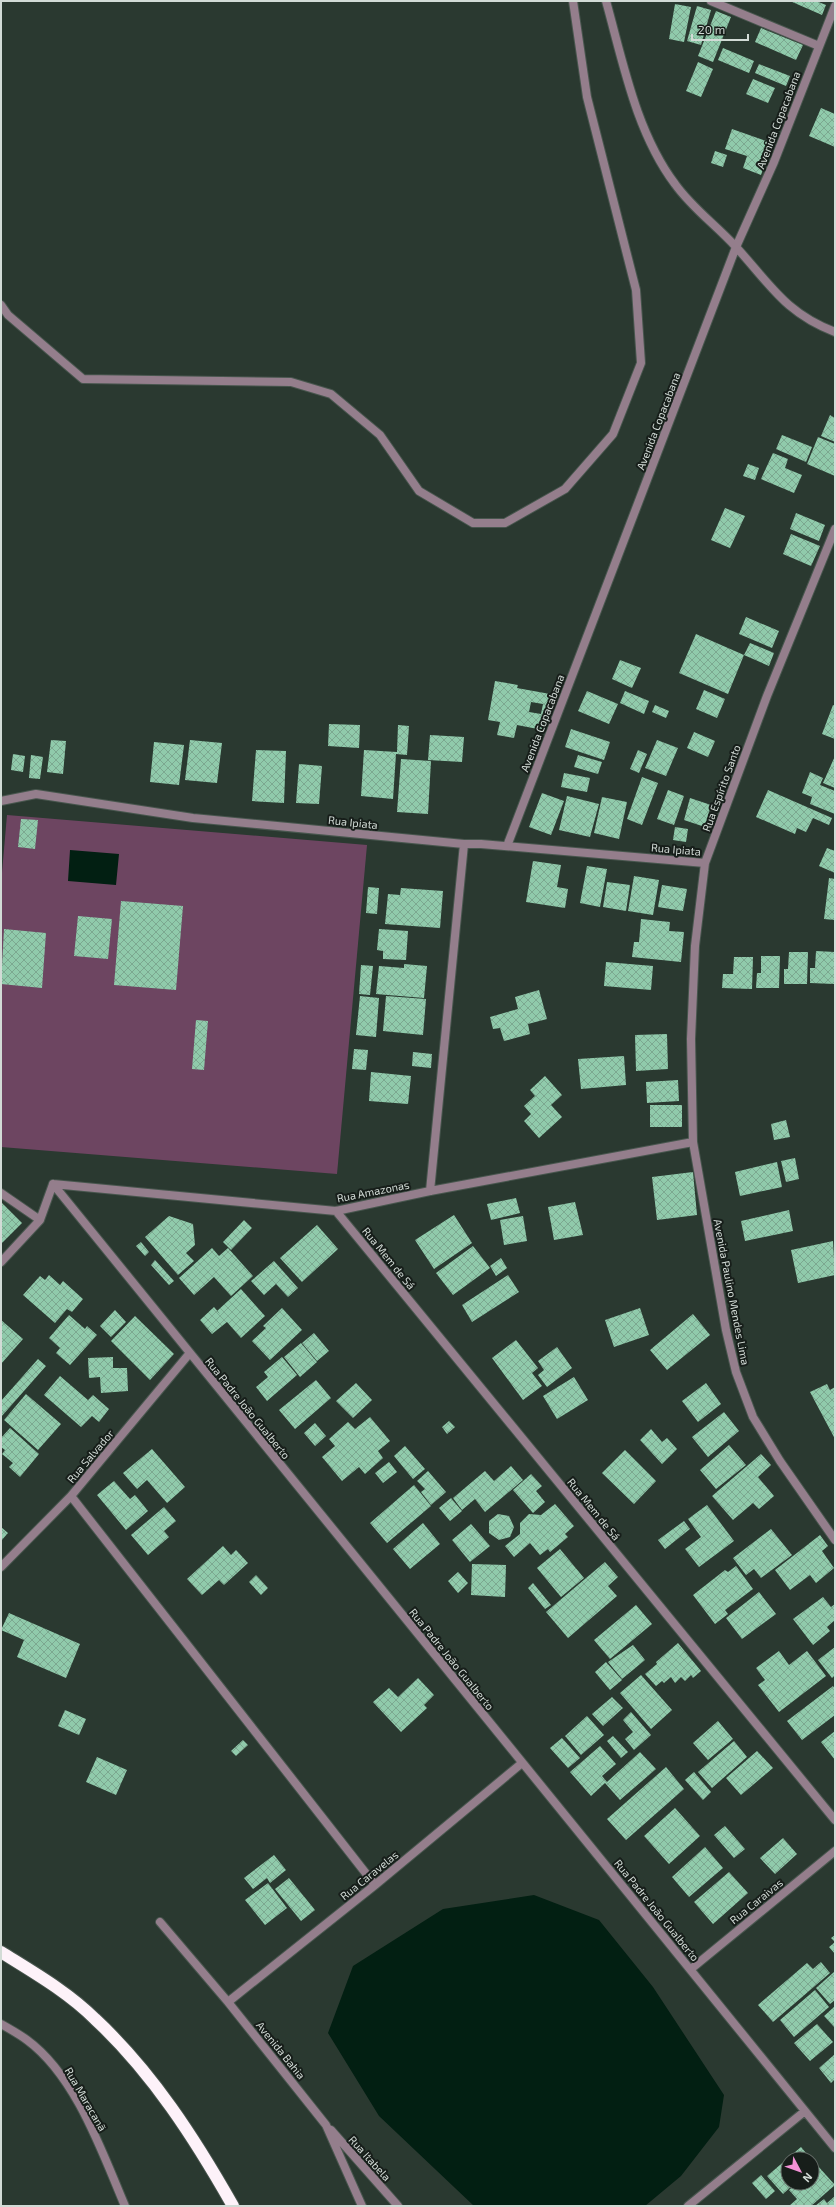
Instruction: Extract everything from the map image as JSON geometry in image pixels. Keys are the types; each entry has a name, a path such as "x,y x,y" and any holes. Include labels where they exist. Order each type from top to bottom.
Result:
{"highway":[{"path":"1,1952 45,1980 94,2018 114,2038 155,2085 188,2132 233,2206"}],"street":[{"path":"1,306 8,315 83,379 291,382 331,394 380,435 419,491 473,523 506,524 565,489 613,434 641,363 636,290 587,97 573,1"},
{"path":"606,1 638,109 654,150 674,183 690,203 736,247 769,288 789,307 815,324 835,332"},
{"path":"711,1 819,46"},
{"name":"Avenida Copacabana","path":"507,846 736,247 774,162 835,6"},
{"name":"Rua Espírito Santo","path":"693,1142 690,1039 695,946 705,863 767,696 835,529"},
{"name":"Rua Ipiata","path":"1,802 36,794 193,818 464,844 507,846 705,863"},
{"path":"430,1191 464,844"},
{"name":"Rua Amazonas","path":"53,1184 336,1211 430,1191 693,1142"},
{"name":"Avenida Paulino Mendes Lima","path":"693,1142 726,1330 736,1372 754,1417 780,1461 835,1540"},
{"path":"1,1262 40,1220 53,1184"},
{"name":"Rua Padre João Gualberto","path":"53,1184 835,2148"},
{"path":"1,1193 40,1220"},
{"name":"Rua Mem de Sá","path":"336,1211 835,1820"},
{"name":"Rua Salvador","path":"1,1567 71,1496 190,1354"},
{"path":"71,1496 375,1885"},
{"name":"Rua Caravelas","path":"228,2002 375,1885 522,1763"},
{"name":"Rua Caraivas","path":"691,1969 835,1850"},
{"name":"Avenida Bahia","path":"160,1922 228,2002 326,2125 362,2206"},
{"name":"Rua Maracanã","path":"1,2024 28,2040 54,2067 75,2098 99,2145 125,2206"},
{"path":"688,2206 804,2111"},
{"name":"Rua Itabela","path":"326,2125 398,2206"}],"shaded area":[{"path":"7,815 367,845 337,1174 1,1147 1,884"},
{"path":"70,850 119,854 116,885 68,881"},
{"path":"534,1895 599,1920 653,1987 724,2095 719,2127 681,2176 645,2206 474,2206 379,2116 328,2033 353,1966 443,1909"}],"building":[{"path":"790,1 816,1 826,5 822,15"},
{"path":"675,4 691,7 684,42 669,39"},
{"path":"697,6 711,10 701,45 687,41"},
{"path":"716,11 731,17 713,62 698,56"},
{"path":"761,28 803,45 796,60 755,42"},
{"path":"723,48 754,61 749,73 718,60"},
{"path":"698,62 713,69 701,97 686,91"},
{"path":"759,64 790,76 786,86 755,73"},
{"path":"753,79 775,88 768,103 746,94"},
{"path":"821,108 835,114 835,147 809,136"},
{"path":"732,129 772,143 761,175 743,168 747,156 725,149"},
{"path":"715,151 727,155 723,167 711,163"},
{"path":"830,415 835,418 835,442 821,436"},
{"path":"782,435 812,447 806,462 776,449"},
{"path":"818,437 835,444 835,476 807,464"},
{"path":"773,453 788,459 785,468 802,475 794,493 761,479"},
{"path":"748,464 759,468 755,480 743,476"},
{"path":"725,508 745,516 730,548 711,540"},
{"path":"796,513 825,525 819,541 790,529"},
{"path":"791,534 820,546 811,566 783,554"},
{"path":"746,617 779,631 772,648 739,634"},
{"path":"696,634 744,655 728,694 679,673"},
{"path":"750,643 774,653 769,666 744,655"},
{"path":"620,660 641,668 632,688 612,679"},
{"path":"495,681 518,685 517,688 550,694 543,730 517,725 514,738 497,735 500,722 488,720","holes":["531,702 543,704 541,714 529,712"]},
{"path":"704,690 725,699 717,718 696,709"},
{"path":"587,691 618,704 609,724 578,711"},
{"path":"625,691 649,701 644,714 620,703"},
{"path":"655,705 669,711 666,718 652,712"},
{"path":"833,705 835,705 835,739 822,734"},
{"path":"329,724 360,725 359,748 328,746"},
{"path":"398,725 409,726 407,755 396,754 393,799 361,796 364,750 397,752"},
{"path":"571,729 610,742 604,760 565,747"},
{"path":"694,732 715,741 708,757 687,748"},
{"path":"430,735 464,737 462,762 428,760"},
{"path":"51,740 66,741 63,774 47,772"},
{"path":"190,740 222,743 217,783 185,780"},
{"path":"657,740 678,748 666,776 645,768"},
{"path":"154,742 184,745 179,785 150,782"},
{"path":"256,750 286,751 284,803 252,801"},
{"path":"638,750 647,754 639,773 630,769"},
{"path":"13,754 25,756 23,772 11,770"},
{"path":"31,755 43,757 40,779 29,778"},
{"path":"578,755 602,762 598,774 574,767"},
{"path":"835,756 835,788 823,783"},
{"path":"401,759 431,761 428,814 397,812"},
{"path":"299,764 322,766 319,804 296,803"},
{"path":"810,772 823,778 820,785 835,791 835,814 810,804 812,797 802,793"},
{"path":"564,773 590,778 587,792 561,787"},
{"path":"642,777 658,783 642,825 627,819"},
{"path":"668,790 684,796 674,825 657,819"},
{"path":"768,790 832,818 829,825 813,818 806,832 797,828 795,834 756,817"},
{"path":"542,793 564,801 551,835 529,827"},
{"path":"567,796 599,804 590,837 559,830"},
{"path":"602,797 627,802 619,839 594,833"},
{"path":"690,798 711,805 705,827 684,820"},
{"path":"21,819 38,820 35,849 18,847"},
{"path":"675,827 688,829 686,842 673,840"},
{"path":"827,848 835,851 835,873 819,866"},
{"path":"533,861 561,865 557,887 568,889 565,908 526,902"},
{"path":"587,866 607,869 600,907 580,903"},
{"path":"634,876 659,880 653,915 628,911"},
{"path":"829,878 835,879 835,920 824,919"},
{"path":"607,882 630,885 626,911 603,907"},
{"path":"662,885 687,889 683,911 658,907"},
{"path":"368,887 379,888 377,914 366,913"},
{"path":"401,888 443,891 440,928 385,924 388,894 400,895"},
{"path":"121,901 183,906 176,990 114,985"},
{"path":"78,916 112,919 108,959 74,956"},
{"path":"641,919 670,922 669,931 684,932 681,962 632,957 634,942 639,942"},
{"path":"4,929 46,933 42,988 1,984"},
{"path":"379,929 408,931 406,960 383,959 383,951 377,950"},
{"path":"816,951 835,952 834,984 810,983 810,968 815,968"},
{"path":"789,952 808,952 807,984 784,984 784,969 788,969"},
{"path":"761,956 780,956 779,988 756,988 757,973 761,973"},
{"path":"734,957 753,957 752,989 722,988 723,974 733,974"},
{"path":"606,962 653,966 651,990 604,986"},
{"path":"404,964 427,966 424,998 376,994 379,966 404,968"},
{"path":"361,965 373,966 370,995 359,994"},
{"path":"539,990 547,1019 528,1024 530,1034 504,1041 500,1028 493,1029 490,1017 518,1009 515,997"},
{"path":"360,996 379,998 376,1037 356,1035"},
{"path":"386,996 426,999 423,1035 383,1031"},
{"path":"196,1020 208,1021 204,1070 192,1069"},
{"path":"667,1034 668,1069 636,1071 635,1035"},
{"path":"354,1049 368,1050 366,1070 352,1069"},
{"path":"413,1052 432,1054 431,1068 412,1066"},
{"path":"624,1056 626,1085 581,1089 578,1059"},
{"path":"371,1072 411,1076 408,1104 369,1101"},
{"path":"545,1076 562,1095 551,1105 562,1117 539,1138 524,1121 531,1114 524,1106 535,1096 530,1090"},
{"path":"678,1080 679,1101 647,1103 646,1082"},
{"path":"650,1105 682,1105 682,1127 650,1127"},
{"path":"786,1120 790,1137 774,1140 771,1124"},
{"path":"795,1158 799,1179 786,1182 781,1161"},
{"path":"777,1162 782,1187 740,1196 735,1172"},
{"path":"693,1172 697,1215 657,1220 652,1177"},
{"path":"516,1198 520,1213 491,1220 487,1204"},
{"path":"575,1202 583,1235 554,1240 548,1207"},
{"path":"2,1203 22,1223 1,1244 1,1205"},
{"path":"789,1210 793,1231 745,1241 741,1221"},
{"path":"454,1215 472,1243 434,1269 415,1240"},
{"path":"169,1216 193,1224 195,1245 186,1253 194,1261 178,1275 145,1237"},
{"path":"523,1216 527,1241 504,1245 500,1220"},
{"path":"244,1220 252,1228 231,1250 223,1242"},
{"path":"317,1225 338,1249 302,1282 280,1258"},
{"path":"833,1241 835,1275 798,1283 791,1250"},
{"path":"141,1242 149,1252 145,1256 136,1246"},
{"path":"473,1246 490,1268 453,1295 436,1273"},
{"path":"212,1248 219,1256 228,1248 253,1276 231,1296 214,1277 194,1295 179,1278"},
{"path":"501,1258 507,1268 496,1276 490,1266"},
{"path":"155,1260 174,1281 169,1285 151,1265"},
{"path":"274,1261 298,1288 288,1297 276,1284 264,1295 251,1281"},
{"path":"49,1275 60,1285 63,1281 83,1299 72,1312 67,1309 55,1323 23,1295 40,1276 45,1280"},
{"path":"508,1275 519,1292 472,1322 462,1305"},
{"path":"241,1289 265,1316 241,1338 227,1322 212,1334 200,1320 214,1307 217,1311"},
{"path":"282,1308 302,1330 270,1360 252,1341 266,1328 263,1326"},
{"path":"640,1308 649,1335 614,1347 605,1320"},
{"path":"115,1310 126,1322 111,1337 100,1326"},
{"path":"693,1314 710,1335 667,1370 650,1350"},
{"path":"69,1315 85,1329 87,1326 97,1335 70,1365 56,1353 60,1348 49,1338"},
{"path":"135,1316 174,1354 150,1380 111,1341"},
{"path":"1,1320 23,1339 1,1364"},
{"path":"314,1333 329,1351 317,1361 302,1343"},
{"path":"516,1340 538,1368 532,1373 542,1386 523,1400 492,1358"},
{"path":"301,1343 317,1362 300,1377 284,1357"},
{"path":"557,1347 572,1368 547,1387 538,1375 544,1370 538,1361"},
{"path":"113,1357 113,1368 127,1368 128,1391 101,1393 100,1377 89,1378 88,1358"},
{"path":"282,1357 297,1375 267,1401 256,1387 268,1377 264,1372"},
{"path":"38,1359 46,1366 1,1417 1,1401"},
{"path":"60,1376 88,1400 93,1395 109,1409 99,1422 92,1416 81,1427 44,1395"},
{"path":"574,1377 588,1400 557,1419 543,1396"},
{"path":"316,1380 331,1398 295,1429 279,1410"},
{"path":"356,1383 372,1400 353,1418 336,1401"},
{"path":"706,1383 721,1404 698,1422 682,1401"},
{"path":"827,1384 830,1390 835,1387 835,1439 810,1392"},
{"path":"26,1394 61,1424 38,1450 4,1420"},
{"path":"724,1412 739,1431 708,1457 692,1437"},
{"path":"370,1417 390,1441 378,1451 383,1458 365,1474 359,1467 342,1481 322,1457 335,1446 329,1439 348,1422 355,1429"},
{"path":"449,1421 455,1427 447,1434 442,1427"},
{"path":"315,1423 326,1436 315,1446 304,1433"},
{"path":"10,1428 39,1454 20,1477 9,1467 13,1463 2,1454 5,1450 1,1447 1,1438"},
{"path":"651,1429 662,1442 667,1438 677,1449 662,1464 640,1440"},
{"path":"729,1445 746,1465 716,1489 700,1470"},
{"path":"405,1446 425,1469 413,1479 394,1456"},
{"path":"152,1449 185,1487 167,1503 147,1480 137,1489 123,1473"},
{"path":"625,1450 656,1481 634,1504 602,1473"},
{"path":"761,1454 771,1465 758,1477 774,1496 759,1509 753,1503 733,1520 712,1496"},
{"path":"389,1462 397,1472 383,1483 375,1473"},
{"path":"511,1466 523,1480 485,1512 475,1499 462,1510 453,1498 485,1471 494,1481"},
{"path":"428,1471 446,1492 431,1505 421,1492 425,1489 417,1481"},
{"path":"531,1474 542,1486 536,1491 545,1502 533,1513 513,1490"},
{"path":"114,1481 130,1499 135,1495 148,1511 126,1530 97,1495"},
{"path":"414,1485 431,1506 387,1543 370,1523"},
{"path":"451,1498 462,1511 450,1521 439,1508"},
{"path":"555,1504 574,1526 565,1534 568,1537 550,1552 548,1549 540,1555 530,1543 514,1557 505,1546 520,1534 520,1523 529,1514 541,1515"},
{"path":"707,1505 734,1541 699,1567 685,1549 701,1537 688,1519"},
{"path":"164,1507 176,1521 164,1531 169,1537 148,1555 131,1535"},
{"path":"498,1514 509,1516 514,1527 510,1537 499,1540 489,1533 489,1521"},
{"path":"684,1521 690,1529 665,1549 658,1540"},
{"path":"423,1523 440,1544 410,1569 393,1549"},
{"path":"471,1524 490,1546 470,1562 452,1540"},
{"path":"1,1527 8,1533 1,1541"},
{"path":"771,1529 792,1555 761,1578 754,1569 746,1575 733,1558"},
{"path":"820,1535 828,1546 822,1551 834,1568 816,1583 810,1575 790,1590 775,1570"},
{"path":"223,1546 231,1555 236,1550 248,1563 224,1585 219,1580 202,1595 187,1579"},
{"path":"560,1549 584,1578 561,1597 537,1568"},
{"path":"605,1562 618,1577 608,1586 617,1596 568,1638 546,1612"},
{"path":"472,1564 506,1565 505,1597 471,1595"},
{"path":"736,1566 753,1589 725,1610 728,1614 715,1624 693,1595 725,1570 728,1572"},
{"path":"458,1572 468,1583 458,1593 448,1581"},
{"path":"256,1575 268,1588 261,1595 249,1582"},
{"path":"533,1583 551,1605 545,1609 528,1588"},
{"path":"759,1592 776,1614 742,1639 726,1618"},
{"path":"823,1597 831,1607 835,1604 835,1620 827,1627 830,1631 813,1645 793,1619"},
{"path":"636,1605 652,1624 610,1659 594,1640"},
{"path":"9,1613 80,1644 66,1678 17,1657 24,1640 1,1630"},
{"path":"678,1643 701,1671 693,1678 691,1675 685,1681 681,1677 675,1683 671,1677 664,1683 662,1681 656,1686 645,1674 657,1664 656,1662"},
{"path":"633,1645 645,1660 622,1679 608,1662"},
{"path":"835,1647 835,1675 832,1678 818,1660"},
{"path":"779,1651 789,1665 807,1651 826,1676 779,1712 758,1685 765,1680 756,1668"},
{"path":"606,1662 622,1680 610,1690 595,1672"},
{"path":"641,1675 672,1710 651,1729 620,1693"},
{"path":"418,1678 434,1695 424,1705 427,1708 401,1732 373,1702 389,1688 398,1697"},
{"path":"833,1686 835,1689 835,1715 802,1740 787,1721"},
{"path":"612,1697 623,1708 603,1726 592,1714"},
{"path":"65,1710 86,1719 79,1735 58,1726"},
{"path":"631,1712 651,1735 634,1750 625,1739 633,1732 623,1720"},
{"path":"587,1716 604,1735 581,1755 565,1736"},
{"path":"718,1721 733,1739 708,1760 693,1743"},
{"path":"835,1731 835,1760 821,1742"},
{"path":"613,1736 628,1752 621,1758 607,1741"},
{"path":"562,1738 580,1758 568,1768 550,1748"},
{"path":"243,1740 248,1745 236,1756 231,1751"},
{"path":"734,1741 747,1757 712,1788 698,1772"},
{"path":"600,1746 616,1764 602,1776 607,1782 640,1752 656,1769 620,1800 605,1783 591,1796 570,1772"},
{"path":"757,1751 773,1768 741,1795 726,1778"},
{"path":"97,1757 127,1770 116,1795 86,1782"},
{"path":"666,1767 684,1789 626,1840 607,1819"},
{"path":"694,1772 711,1792 703,1800 685,1780"},
{"path":"675,1808 700,1836 669,1864 644,1836"},
{"path":"725,1826 745,1849 734,1858 714,1835"},
{"path":"783,1838 797,1854 775,1874 760,1858"},
{"path":"705,1847 723,1868 689,1897 672,1877"},
{"path":"274,1855 286,1870 270,1883 267,1878 253,1889 244,1878"},
{"path":"729,1872 748,1893 713,1924 694,1902"},
{"path":"289,1878 315,1910 301,1921 275,1889"},
{"path":"268,1883 287,1908 265,1925 245,1900"},
{"path":"835,1935 835,1942 831,1938"},
{"path":"835,1942 835,1954 829,1947"},
{"path":"821,1962 830,1973 773,2022 758,2005 807,1963 813,1969"},
{"path":"834,1972 835,2000 830,2004 816,1988"},
{"path":"815,1990 829,2007 794,2037 780,2020"},
{"path":"835,2006 835,2028 824,2016"},
{"path":"817,2024 833,2042 810,2061 794,2043"},
{"path":"835,2054 835,2079 831,2083 819,2068"},
{"path":"801,2147 804,2151 796,2151"},
{"path":"780,2165 780,2191 767,2176"},
{"path":"820,2168 835,2185 811,2206 789,2206 797,2199 790,2191 820,2191"},
{"path":"761,2175 775,2191 766,2199 752,2183"},
{"path":"835,2196 835,2206 815,2206 824,2199 827,2203"}]}
